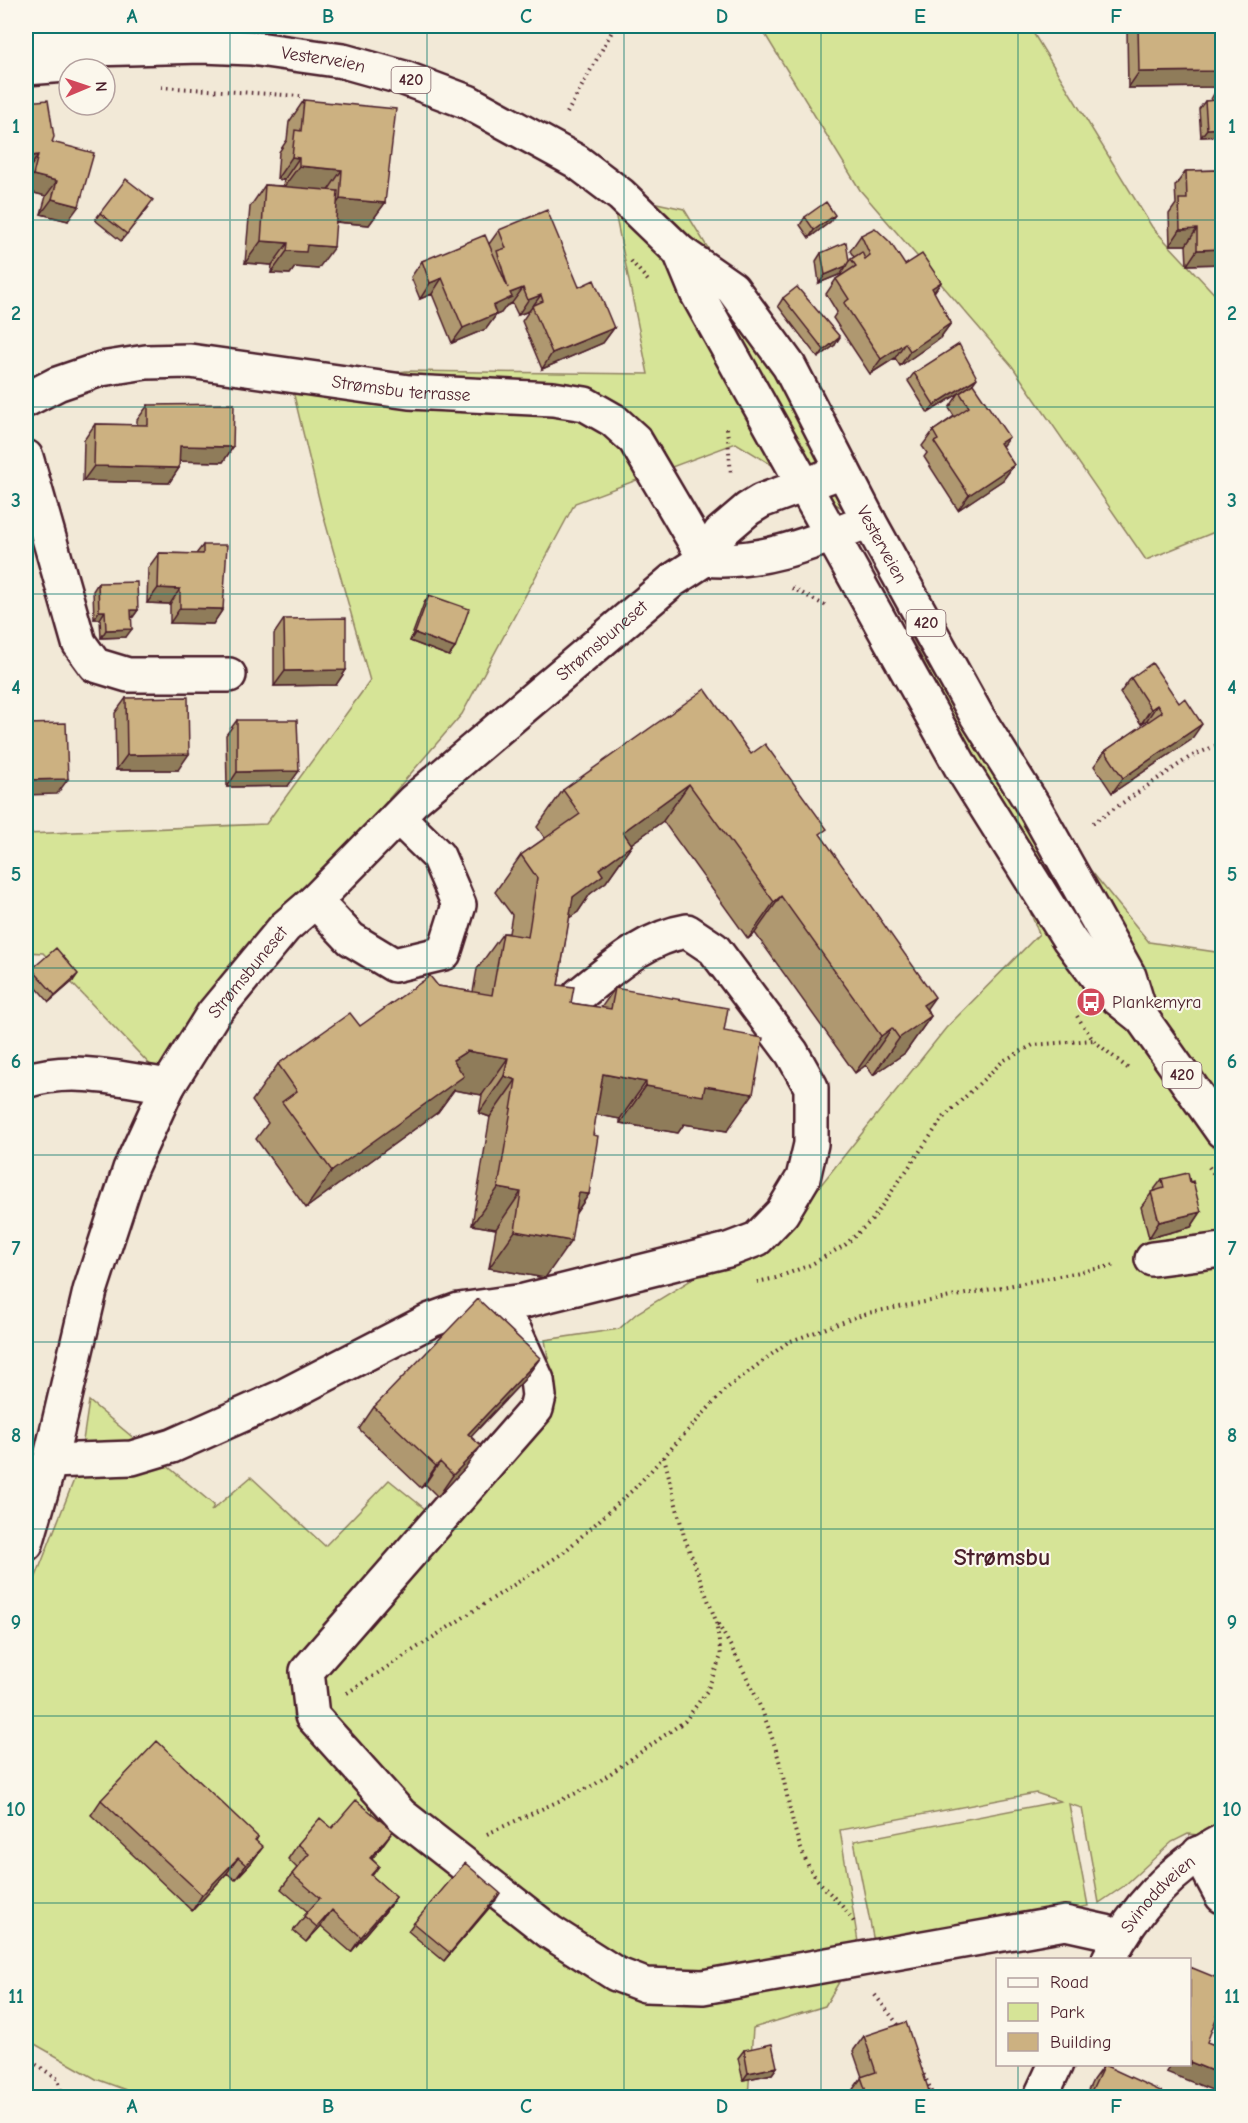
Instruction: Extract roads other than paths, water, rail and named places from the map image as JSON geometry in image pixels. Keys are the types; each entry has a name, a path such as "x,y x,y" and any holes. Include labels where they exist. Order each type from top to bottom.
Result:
{"street":[{"name":"Vesterveien","path":"26,39 76,38 92,49 202,36 251,48 343,61 404,78 468,102 576,160 621,195 680,252 732,288 789,366 869,521 977,716 1036,810 1129,976 1142,1018"},
{"path":"26,68 66,65 92,49"},
{"name":"Vesterveien","path":"680,252 698,293 961,767 1069,939 1107,990 1142,1018 1222,1131"},
{"name":"Strømsbu terrasse","path":"26,400 57,384 101,369 146,362 190,361 409,392 553,399 585,404 613,420 634,440 705,559"},
{"path":"26,457 79,643 95,665 128,675 229,675"},
{"name":"Strømsbuneset","path":"26,1544 50,1461 90,1291 130,1169 168,1086 213,1014 285,927 315,901 413,801 673,580 705,559 720,533 747,509 843,471"},
{"path":"705,559 732,562 771,555 869,521"},
{"path":"315,901 351,939 394,965 444,952 459,905 438,856 398,817"},
{"path":"50,1461 132,1458 172,1446 282,1397 431,1320 459,1310 482,1309 705,1256 757,1239 782,1212 803,1178 811,1144 811,1088 792,1053 714,949 687,931 671,934 649,944 624,959 579,995"},
{"path":"26,1081 40,1076 74,1074 168,1086"},
{"path":"1152,1259 1222,1250"},
{"path":"482,1309 501,1315 515,1332 537,1380 539,1396 536,1409 307,1671 312,1716 401,1815 550,1932 616,1974 645,1984 703,1987 1065,1923 1106,1932 1114,1950"},
{"path":"1211,1847 1222,1896"},
{"name":"Svinoddveien","path":"1114,1950 1152,1895 1211,1847"},
{"path":"1040,2097 1055,2066"}],"place":[{"name":"Plankemyra","path":"1091,1002"}],"district":[{"name":"Strømsbu","path":"1002,1557"}]}
